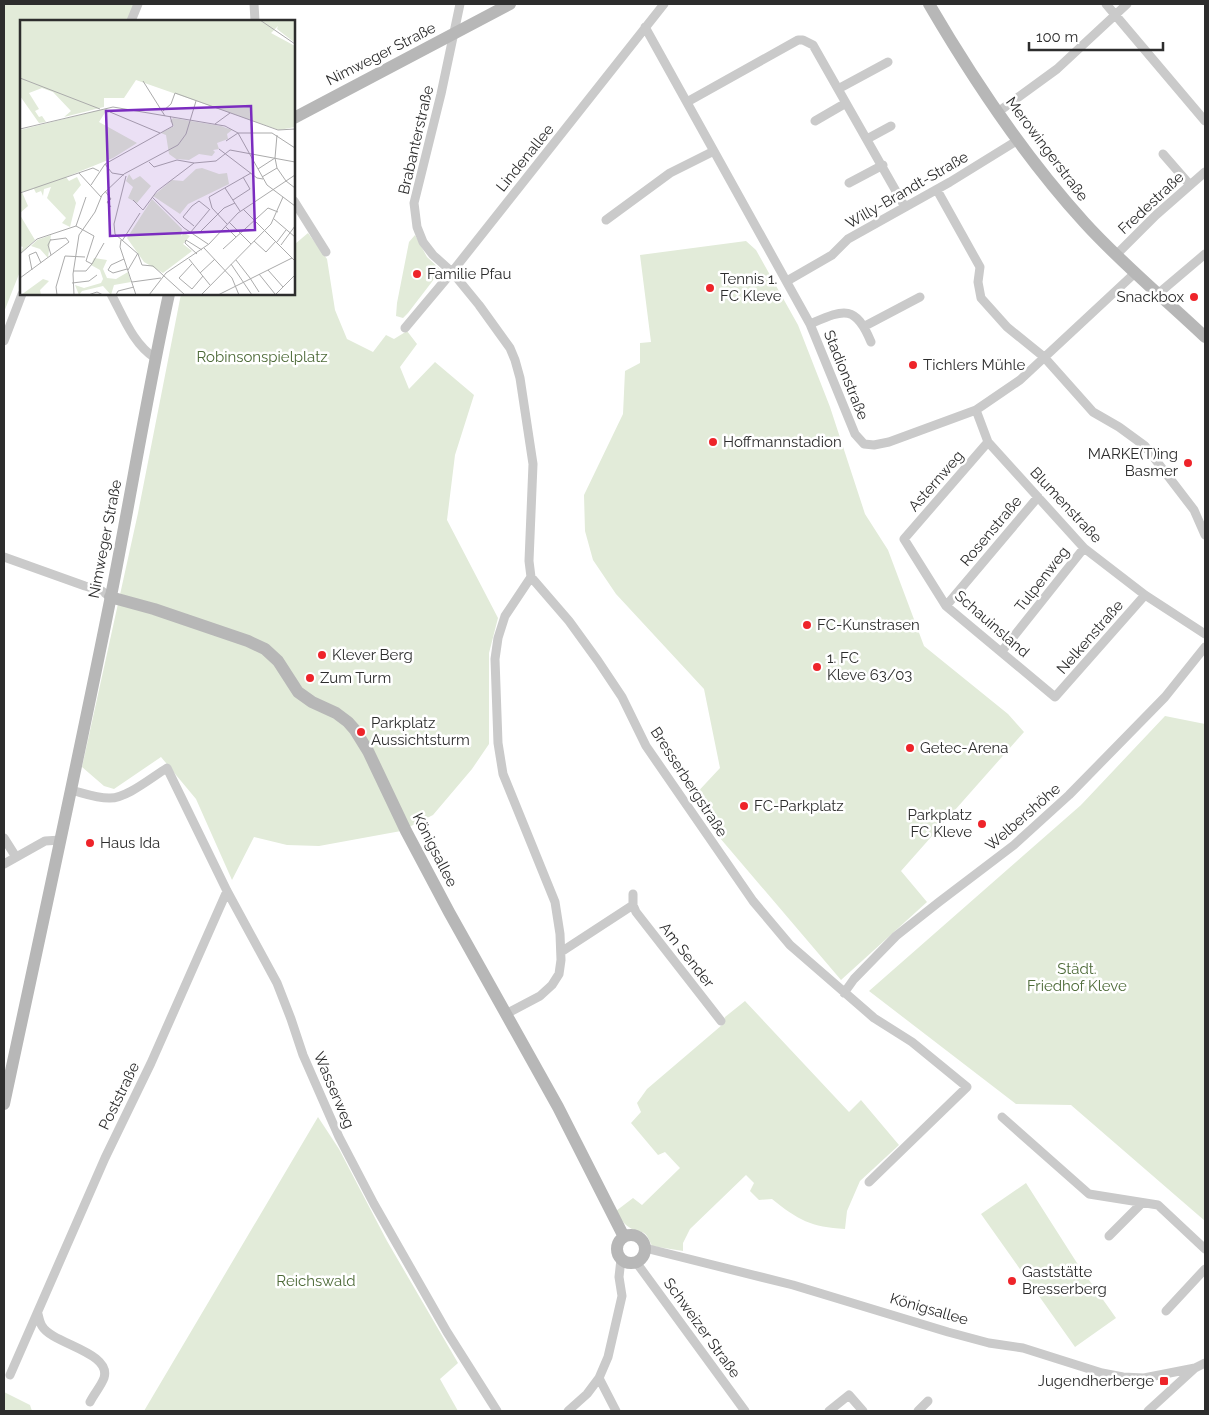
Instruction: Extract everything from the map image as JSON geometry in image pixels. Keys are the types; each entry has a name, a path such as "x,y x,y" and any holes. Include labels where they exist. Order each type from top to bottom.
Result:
{"street":[{"path":"130,20 138,4"},
{"path":"254,4 255,20"},
{"name":"Brabanterstraße","path":"452,272 433,255 423,242 417,227 414,204 441,94 460,4"},
{"name":"Nimweger Straße","path":"295,117 510,4"},
{"name":"Lindenallee","path":"405,328 452,272 664,4"},
{"name":"Merowingerstraße","path":"929,4 977,82 1059,193 1086,224 1135,273 1160,293 1205,336"},
{"path":"1106,4 1205,121"},
{"path":"998,112 1057,69 1127,4"},
{"name":"Stadionstraße","path":"645,27 810,324 855,434 864,444 874,445 889,442 976,410 1020,380 1135,273"},
{"path":"687,102 798,40 803,40 813,45 905,207"},
{"path":"838,89 888,62"},
{"path":"815,121 846,103"},
{"path":"867,139 891,126"},
{"name":"Willy-Brandt-Straße","path":"787,281 832,255 848,239 936,190 1018,140"},
{"path":"606,220 670,173 714,151"},
{"path":"1163,154 1190,185"},
{"path":"849,183 882,165"},
{"name":"Fredestraße","path":"1117,254 1205,172"},
{"path":"936,190 980,267 978,282 981,298 1007,327 1044,357 1093,412 1119,427 1145,446 1194,510 1205,535"},
{"path":"295,203 326,252"},
{"path":"1160,293 1204,259"},
{"path":"452,272 479,304 506,342 512,354 520,378 532,464 528,561 531,577 505,616 498,638 495,659 498,743 503,774 555,902 561,952 558,974 552,985 540,996 506,1014"},
{"path":"4,341 22,295"},
{"path":"112,295 137,342 147,353 155,358"},
{"name":"Nimweger Straße","path":"4,1104 61,840 169,295"},
{"path":"865,326 920,297"},
{"path":"810,324 837,312 848,312 856,316 865,326 871,342"},
{"name":"Blumenstraße","path":"976,410 988,442 1084,548 1145,595 1205,634"},
{"name":"Asternweg","path":"904,539 988,442"},
{"name":"Rosenstraße","path":"946,606 1038,497"},
{"name":"Schauinsland","path":"904,539 946,606 1055,697"},
{"name":"Tulpenweg","path":"1002,651 1084,548"},
{"path":"4,557 85,586 102,590 110,597"},
{"name":"Bresserbergstraße","path":"531,577 569,621 598,661 622,697 646,746 753,901 790,945 874,1018 912,1042 967,1087 869,1182"},
{"name":"Nelkenstraße","path":"1055,697 1145,595"},
{"name":"Königsallee","path":"110,597 154,609 248,641 265,649 278,661 298,692 305,698 336,713 348,722 364,742 406,830 449,912 558,1107 624,1237 630,1235 640,1238 645,1248 793,1285 948,1332 988,1343 1023,1348 1102,1373 1144,1378 1195,1368 1205,1363"},
{"name":"Welbershöhe","path":"844,993 854,979 896,936 1014,846 1069,795 1165,697 1205,647"},
{"name":"Wasserweg","path":"71,790 109,798 117,797 167,768 227,891 277,983 303,1055 331,1121 374,1204 447,1332 497,1411"},
{"path":"4,838 16,857"},
{"path":"4,864 45,841 61,840"},
{"name":"Poststraße","path":"10,1375 93,1184 150,1066 227,891"},
{"path":"561,952 633,905 633,894"},
{"name":"Am Sender","path":"633,905 636,912 721,1021"},
{"path":"1002,1117 1089,1194 1158,1205 1205,1249"},
{"path":"1109,1236 1142,1203"},
{"path":"568,1411 587,1394 599,1378 608,1357 622,1296 619,1277 622,1259 617,1249 618,1243 624,1237"},
{"path":"622,1259 631,1263 636,1262 644,1255 645,1248"},
{"name":"Schweizer Straße","path":"636,1262 745,1411"},
{"path":"1166,1311 1205,1269"},
{"path":"38,1314 42,1326 58,1340 96,1357 104,1368 104,1377 90,1402"},
{"path":"1148,1411 1195,1368"},
{"path":"599,1378 616,1411"},
{"path":"829,1411 849,1395 863,1411"},
{"path":"918,1411 928,1401"}],"green space":[{"path":"4,4 134,4 127,20 20,20 20,272 4,312"},
{"name":"Robinsonspielplatz","path":"308,233 327,259 335,310 347,339 373,352 386,335 394,339 407,331 417,344 400,367 409,389 435,362 474,395 455,455 447,520 498,618 489,653 489,744 472,769 433,815 401,831 319,846 287,845 254,837 232,880 196,799 161,757 114,789 104,786 82,767 138,513 181,295 295,295 295,244"},
{"path":"415,235 427,257 441,270 403,318 396,316 397,303 409,242"},
{"name":"1. FC Kleve 63/03","path":"746,241 756,250 798,325 830,407 865,514 888,550 924,646 1008,714 1024,732 901,871 927,902 841,980 714,831 692,798 720,768 704,689 616,594 593,560 585,531 584,495 623,414 625,371 640,363 640,343 651,342 640,255"},
{"name":"Städt. Friedhof Kleve","path":"1165,716 1205,724 1205,1221 1071,1105 1016,1104 869,991 1081,805"},
{"path":"745,1001 849,1112 861,1100 899,1145 860,1181 847,1211 845,1229 814,1224 798,1217 772,1199 759,1200 750,1191 754,1183 746,1175 690,1229 683,1243 683,1251 652,1246 643,1232 632,1229 621,1219 616,1211 633,1198 642,1205 680,1168 665,1152 658,1155 631,1123 641,1112 637,1103 647,1089 722,1025 725,1017"},
{"name":"Reichswald","path":"318,1117 339,1149 387,1241 458,1363 440,1379 458,1411 144,1411"},
{"path":"1026,1183 1077,1263 1116,1318 1075,1347 981,1214"},
{"path":"4,1392 30,1405 32,1411 4,1411"}],"place":[{"name":"Familie Pfau","path":"417,274"},
{"name":"Tennis 1. FC Kleve","path":"710,288"},
{"name":"Snackbox","path":"1194,297"},
{"name":"Tichlers Mühle","path":"913,365"},
{"name":"Hoffmannstadion","path":"713,442"},
{"name":"MARKE(T)ing Basmer","path":"1188,463"},
{"name":"FC-Kunstrasen","path":"807,625"},
{"name":"Klever Berg","path":"322,655"},
{"name":"1. FC Kleve 63/03","path":"817,667"},
{"name":"Zum Turm","path":"310,678"},
{"name":"Parkplatz Aussichtsturm","path":"361,732"},
{"name":"Getec-Arena","path":"910,748"},
{"name":"FC-Parkplatz","path":"744,806"},
{"name":"Parkplatz FC Kleve","path":"982,824"},
{"name":"Haus Ida","path":"90,843"},
{"name":"Gaststätte Bresserberg","path":"1012,1281"},
{"name":"Jugendherberge","path":"1164,1381"}]}
